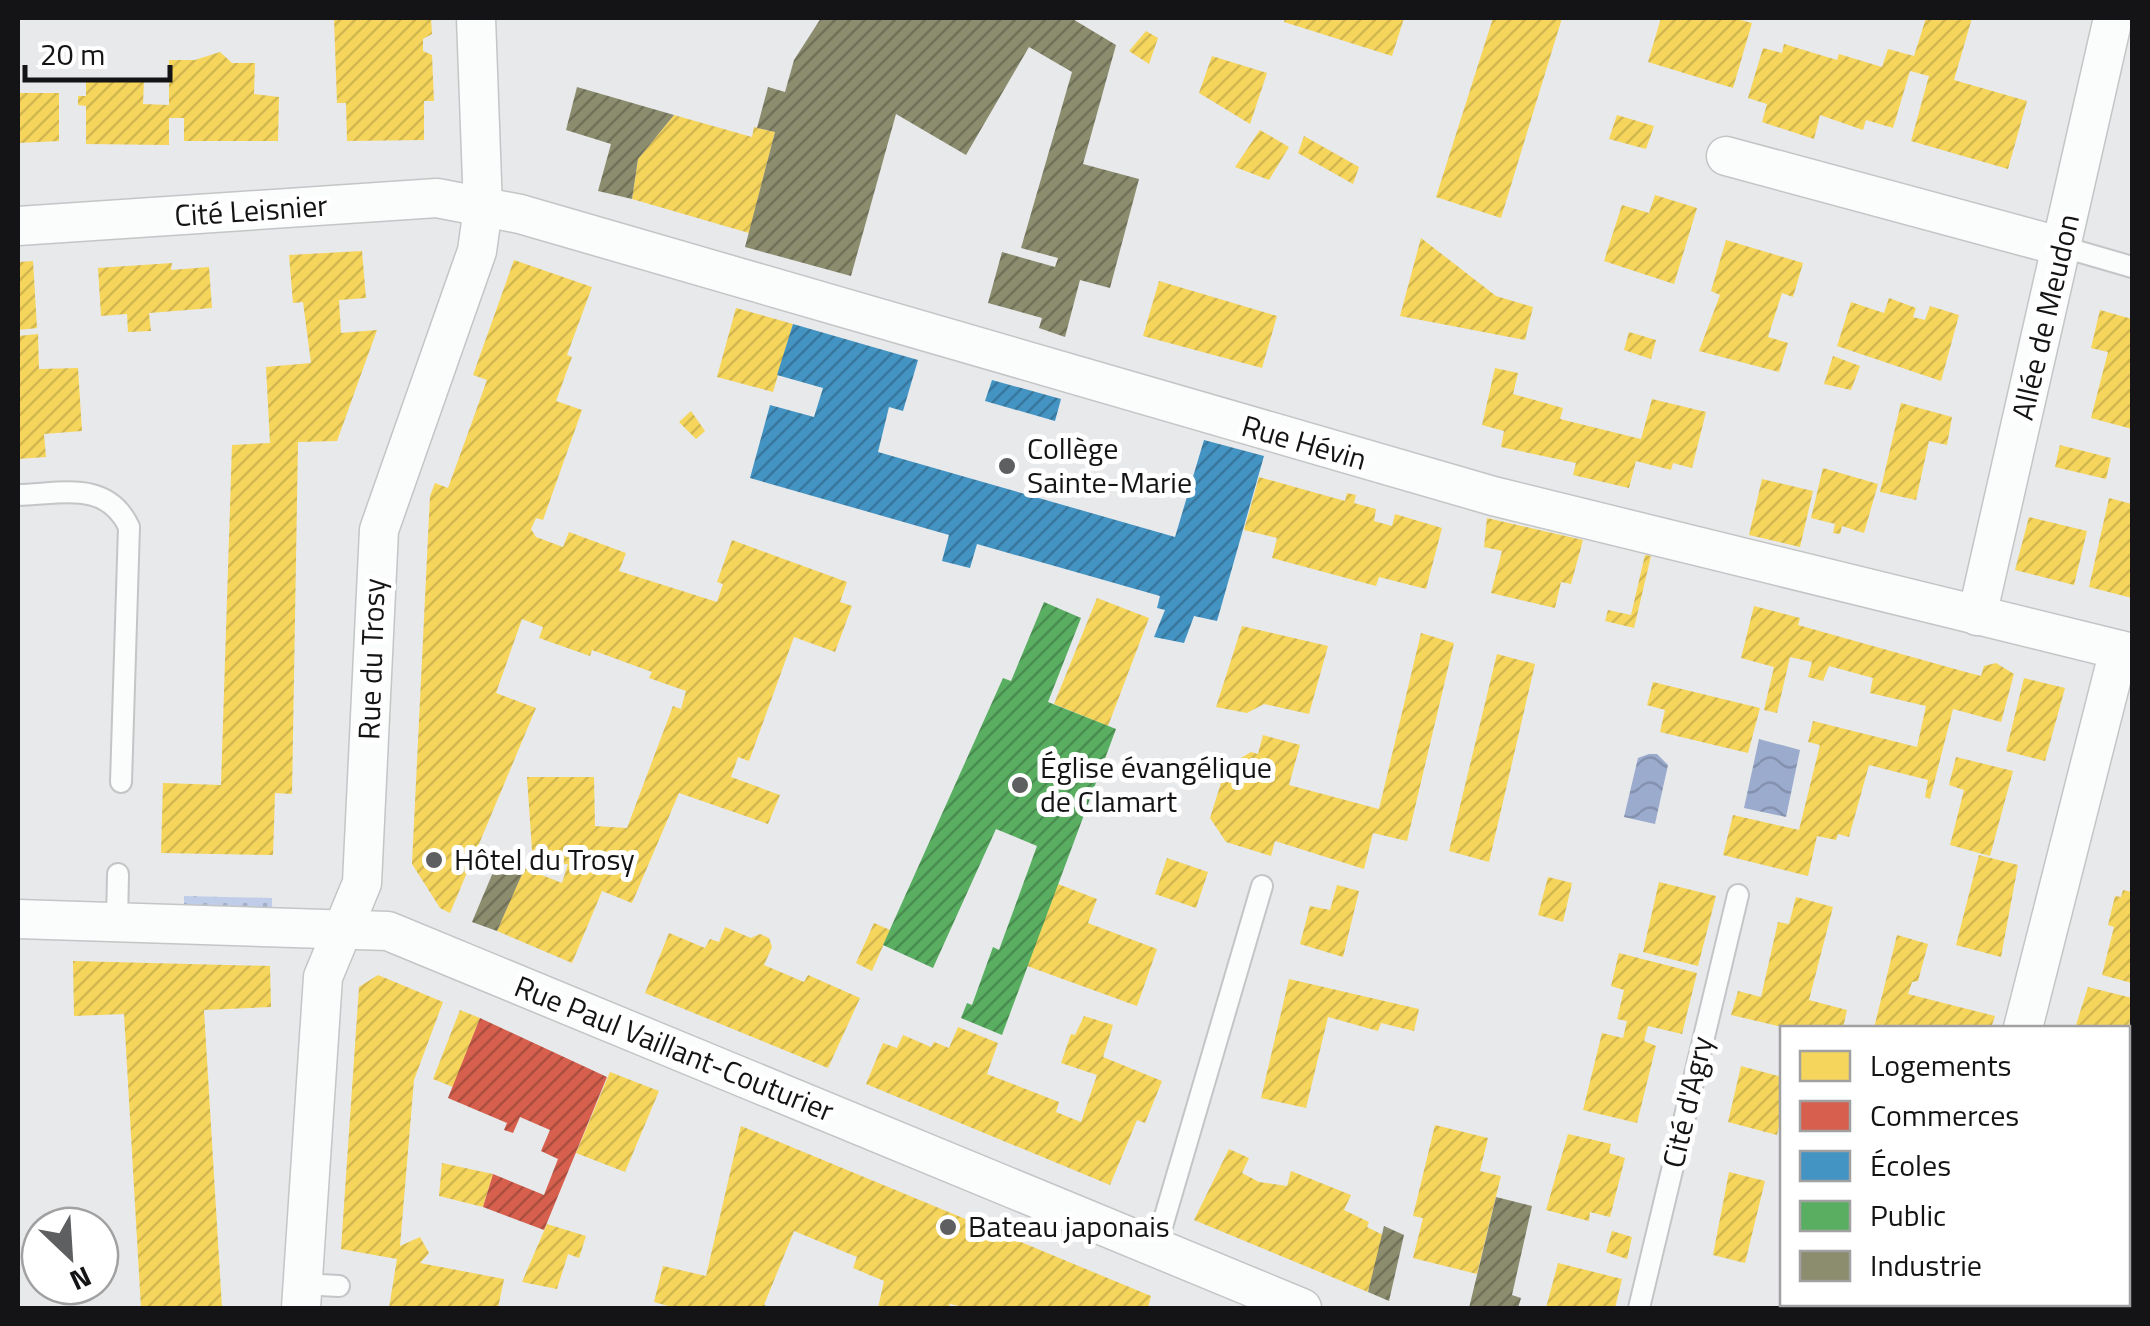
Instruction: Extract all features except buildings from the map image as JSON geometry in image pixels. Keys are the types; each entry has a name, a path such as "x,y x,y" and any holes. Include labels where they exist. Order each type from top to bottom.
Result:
{"street":[{"name":"Rue du Trosy","path":"314,1293 323,977 362,883 380,530 477,250 483,208 476,18"},
{"name":"Allée de Meudon","path":"1977,616 2111,25"},
{"path":"1726,156 2062,248"},
{"name":"Cité Leisnier","path":"18,226 437,198 483,208"},
{"name":"Rue Hévin","path":"483,208 520,214 1493,496 2126,651"},
{"path":"2024,1026 2126,651"},
{"name":"Rue Paul Vaillant-Couturier","path":"18,918 388,931 1302,1308"}],"lane":[{"path":"2062,248 2132,267"},
{"path":"18,495 103,495 121,508 129,527 121,782"},
{"path":"117,922 118,874"},
{"path":"1156,1247 1262,886"},
{"name":"Cité d'Agry","path":"1639,1308 1738,894"}],"shaded area":[{"path":"184,896 272,898 272,910 184,907"}],"water":[{"path":"1759,739 1800,750 1786,817 1744,808"},
{"path":"1657,754 1668,765 1655,824 1624,817 1638,758"}],"place":[{"name":"Collège Sainte-Marie","path":"1007,466"},
{"name":"Église évangélique de Clamart","path":"1020,785"},
{"name":"Hôtel du Trosy","path":"434,860"},
{"name":"Bateau japonais","path":"948,1227"}]}
